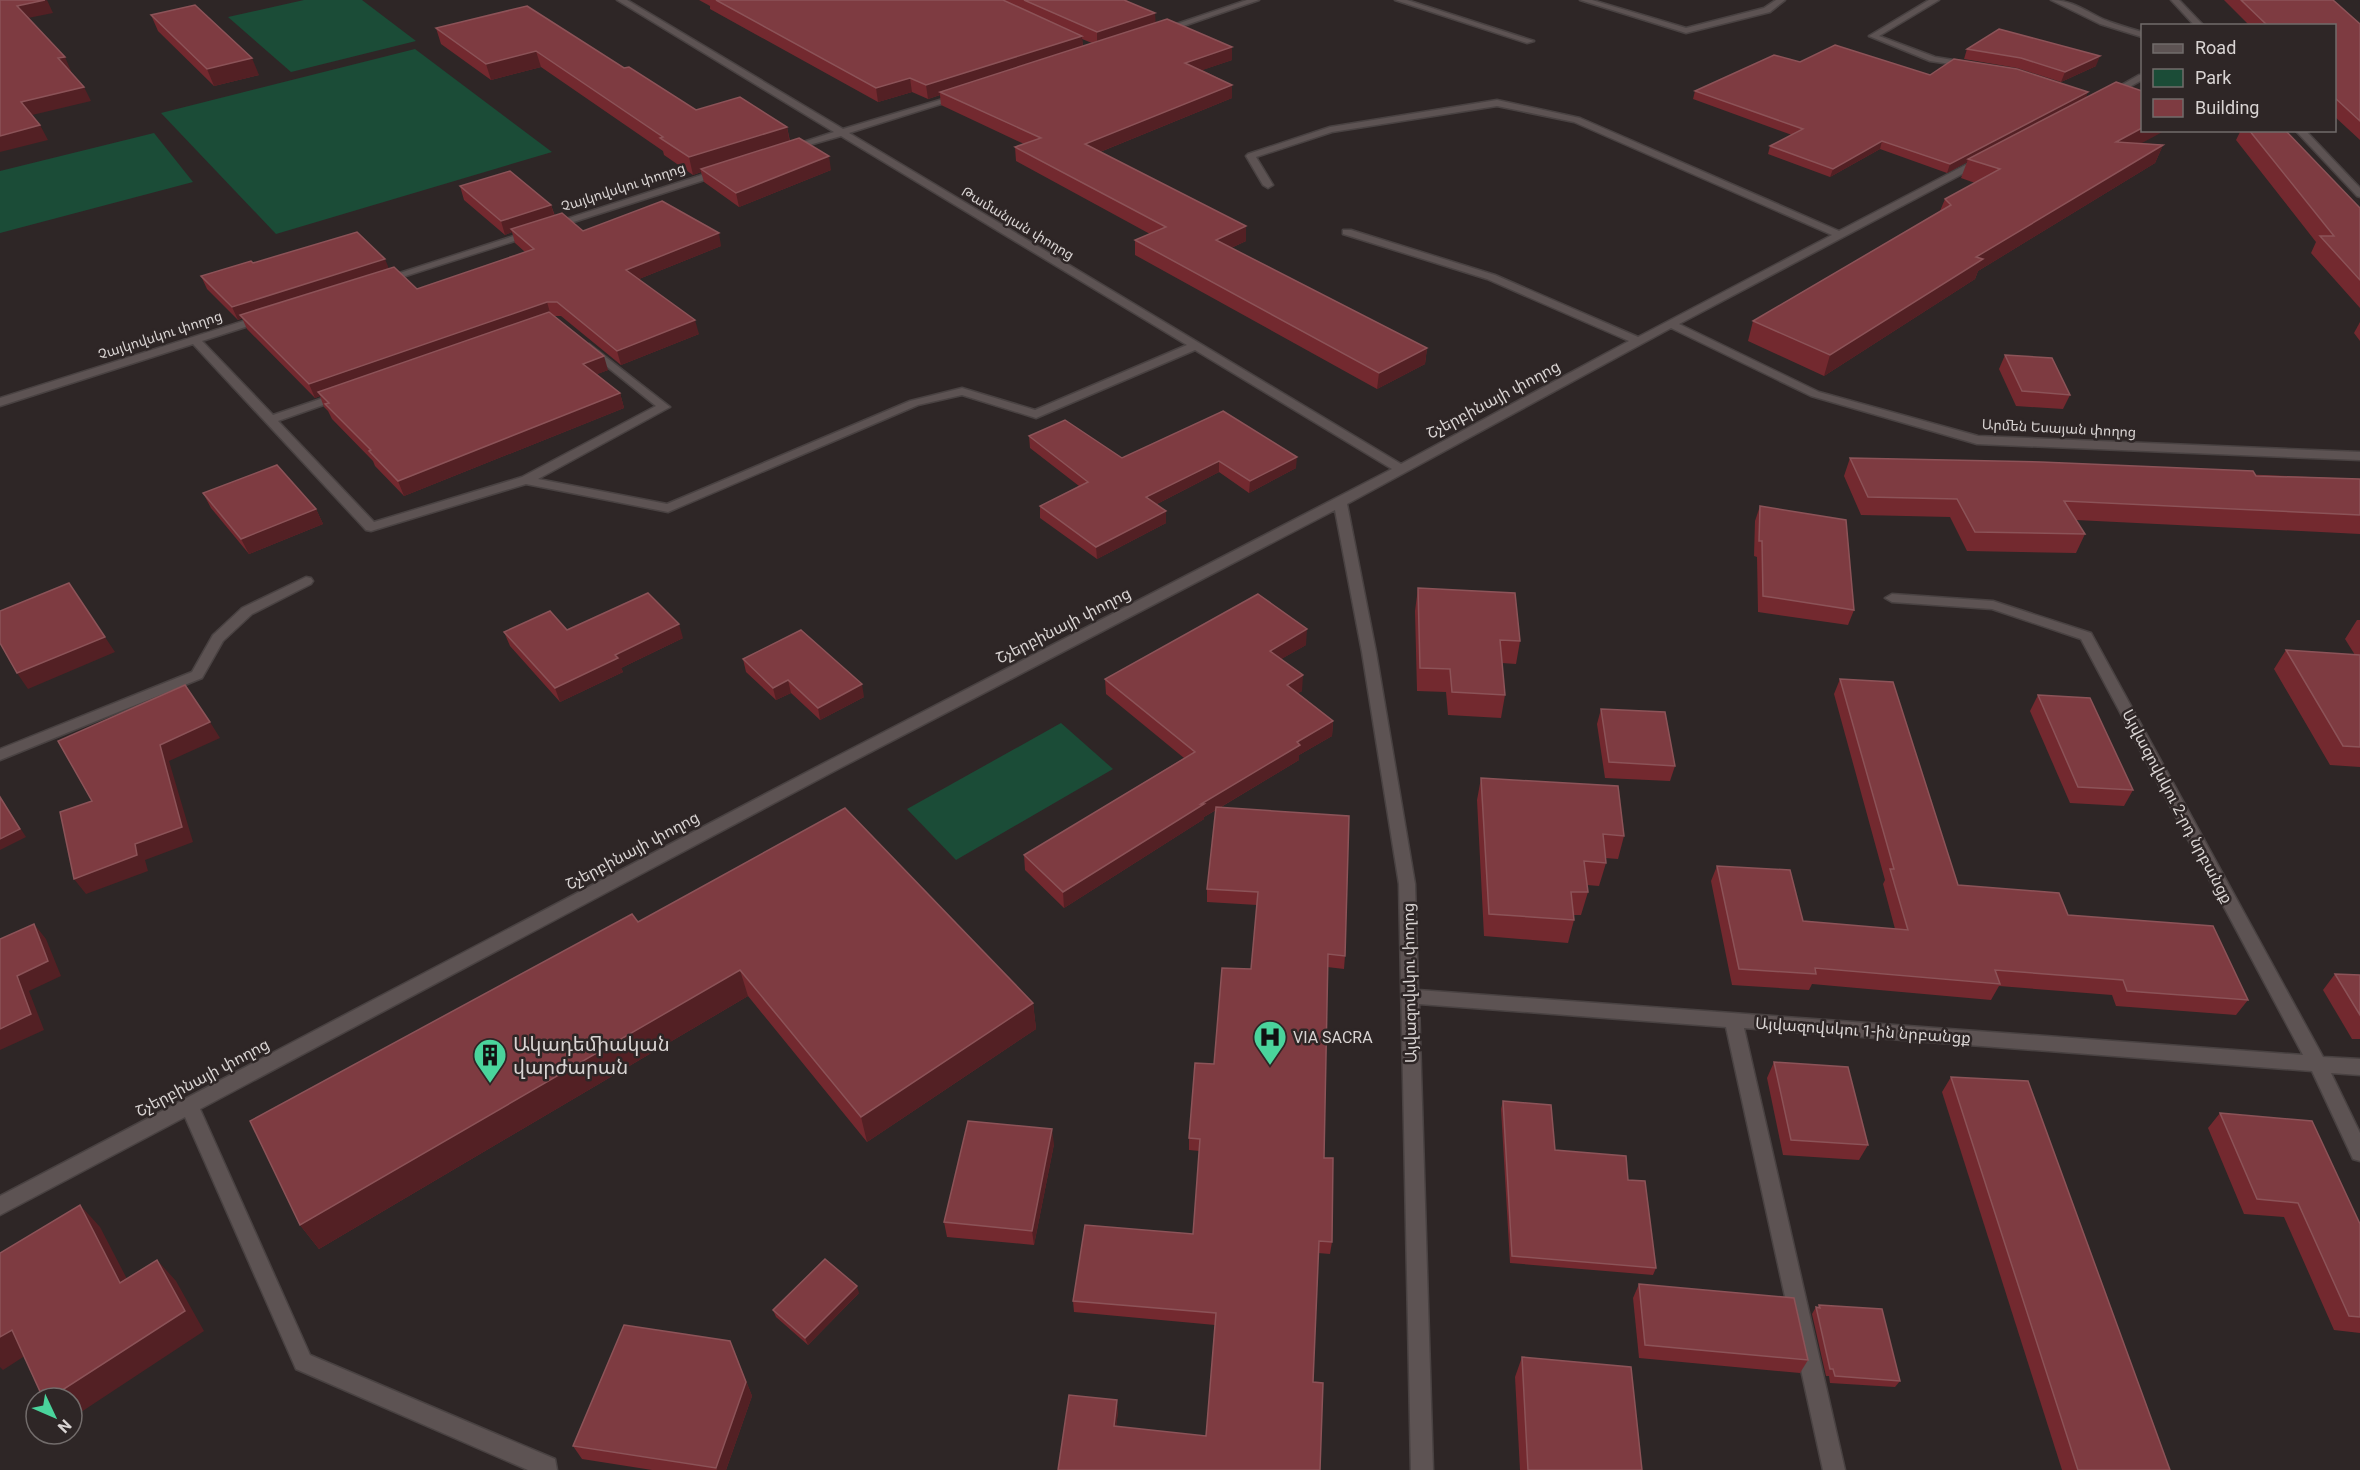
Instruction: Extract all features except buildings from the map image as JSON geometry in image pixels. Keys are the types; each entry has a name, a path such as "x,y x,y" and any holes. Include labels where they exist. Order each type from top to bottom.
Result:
{"street":[{"name":"Թամանյան փողոց","path":"621,0 1401,469"},
{"path":"1153,33 1255,0"},
{"path":"1399,0 1530,40"},
{"path":"1584,0 1686,31 1767,10 1781,0"},
{"path":"1935,0 1873,36 1933,59 1975,66"},
{"path":"2055,0 2080,9 2103,22 2141,35"},
{"path":"2175,0 2198,24"},
{"path":"2098,100 2141,77"},
{"path":"785,151 975,90"},
{"path":"1268,185 1251,156 1330,130 1497,103 1577,120 1840,235"},
{"path":"2301,132 2360,194"},
{"name":"Շչերբինայի փողոց","path":"0,1206 824,770 1340,502 1638,341 1995,154"},
{"name":"Չայկովսկու փողոց","path":"376,282 728,169"},
{"path":"1347,231 1491,278 1638,341"},
{"name":"Չայկովսկու փողոց","path":"0,402 274,314"},
{"name":"Արմեն Եսայան փողոց","path":"1671,324 1815,394 1977,440 2360,456"},
{"path":"195,340 371,528 526,480 664,407 582,341"},
{"path":"526,480 668,508 914,403 962,391 1036,414 1195,346"},
{"path":"270,420 347,393"},
{"name":"Այվազովսկու փողոց","path":"1340,502 1369,652 1407,884 1422,1470"},
{"path":"0,755 197,675 218,638 247,611 306,581"},
{"name":"Այվազովսկու 2-րդ նրբանցք","path":"1892,598 1993,605 2086,636 2317,1064 2360,1153"},
{"name":"Այվազովսկու 1-ին նրբանցք","path":"1409,996 2360,1067"},
{"path":"1733,1020 1834,1470"},
{"path":"189,1105 303,1362 547,1467"}],"green space":[{"path":"304,0 362,0 416,41 291,72 228,17"},
{"path":"415,49 552,152 276,234 161,113"},
{"path":"154,133 193,182 0,233 0,171"},
{"path":"1061,723 1113,769 956,860 907,809"}],"place":[{"name":"VIA SACRA","path":"1270,1066"},
{"name":"Ակադեմիական վարժարան","path":"490,1084"}]}
